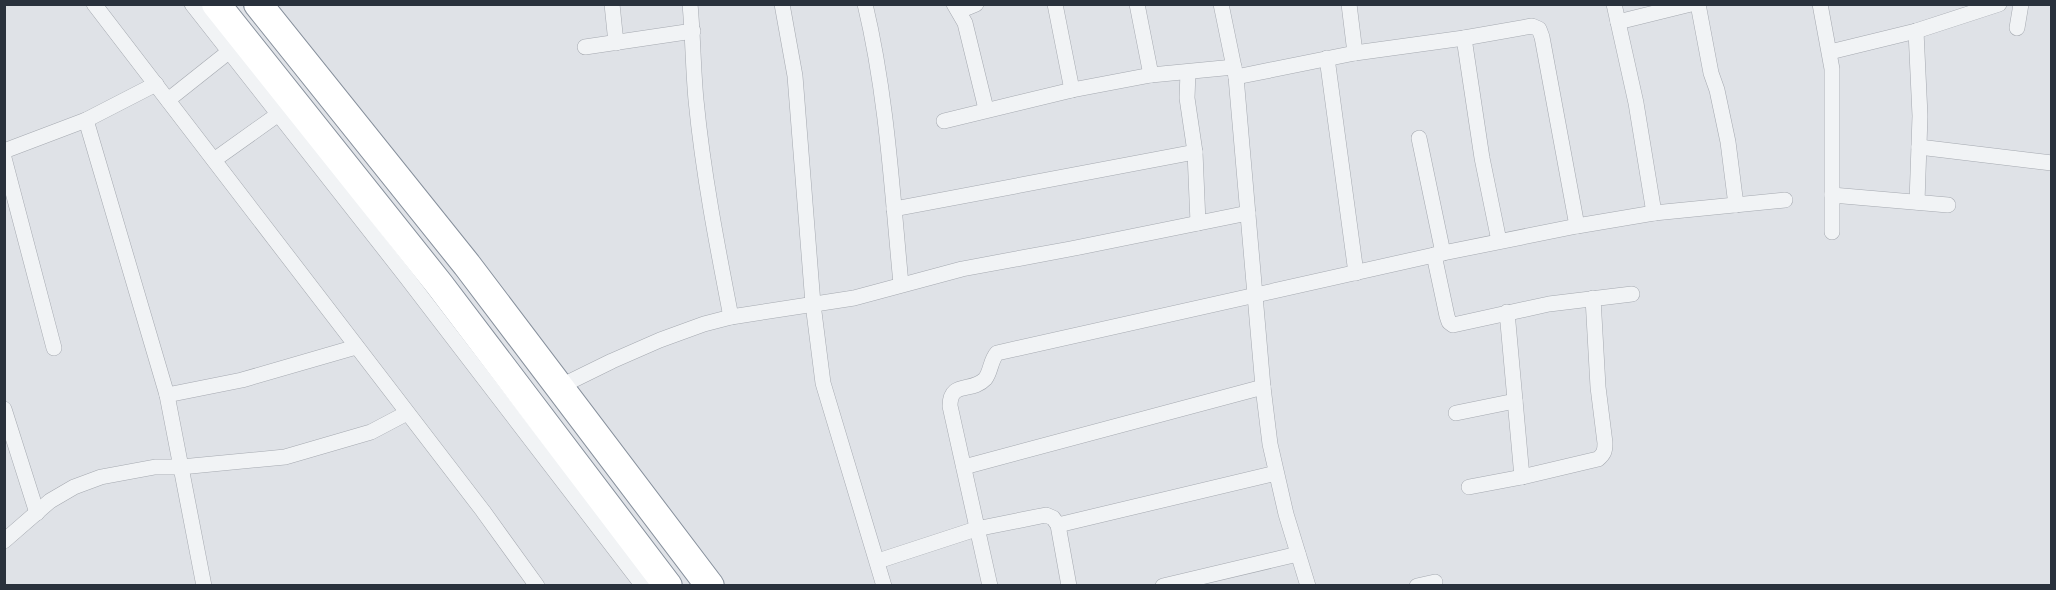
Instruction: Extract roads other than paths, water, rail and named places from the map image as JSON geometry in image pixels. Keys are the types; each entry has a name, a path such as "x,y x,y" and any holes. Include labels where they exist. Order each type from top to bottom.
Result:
{"highway":[{"path":"216,4 237,45 287,108 439,284 668,585"},
{"path":"258,4 467,266 565,384 710,585"}],"street":[{"path":"94,4 537,585"},
{"path":"168,100 237,45 192,4"},
{"path":"276,4 565,384 725,585"},
{"path":"612,4 616,43"},
{"path":"690,4 696,100 715,236 731,317"},
{"path":"782,4 795,76 813,304 823,383 884,585"},
{"path":"865,4 878,64 901,284"},
{"path":"976,4 957,8 965,23 986,109"},
{"path":"1055,4 1072,90"},
{"path":"1137,4 1151,75"},
{"path":"1221,4 1235,72 1263,387 1276,473 1308,585"},
{"path":"1349,4 1355,53"},
{"path":"1614,4 1636,103 1654,213"},
{"path":"1618,22 1691,4"},
{"path":"1698,4 1711,73 1728,142 1736,205"},
{"path":"1820,4 1832,69 1832,232"},
{"path":"1830,52 1916,31 1999,4"},
{"path":"2017,28 2021,4"},
{"path":"944,121 986,109 1151,75 1235,72 1532,26 1539,29 1542,36 1578,226"},
{"path":"585,47 693,31"},
{"path":"1916,31 1920,116 1917,202"},
{"path":"1464,38 1482,159 1499,241"},
{"path":"1327,58 1356,273"},
{"path":"1188,72 1186,98 1195,152 1198,223"},
{"path":"4,151 86,120 156,84"},
{"path":"214,160 287,108 643,585"},
{"path":"86,120 167,395 204,585"},
{"path":"1419,138 1449,322 1460,324 1507,312 1632,294"},
{"path":"1919,147 2052,163"},
{"path":"894,209 1195,152"},
{"path":"4,158 54,348"},
{"path":"1832,195 1948,204"},
{"path":"990,585 976,529 950,397 953,392 983,381 997,353 1499,241 1654,213 1785,200"},
{"path":"565,384 660,340 731,317 854,298 962,269 1248,213"},
{"path":"1469,487 1598,459 1605,450 1596,359 1593,298"},
{"path":"1507,312 1522,477"},
{"path":"167,395 242,380 356,346"},
{"path":"964,466 1263,387"},
{"path":"1456,413 1515,401"},
{"path":"4,409 36,513"},
{"path":"4,541 50,501 74,487 101,477 155,467 181,467 285,457 371,432 407,413"},
{"path":"1058,525 1276,473"},
{"path":"878,561 976,529 1046,515 1053,518 1058,525 1069,585"},
{"path":"1163,585 1298,554"},
{"path":"1417,585 1435,582"}]}
